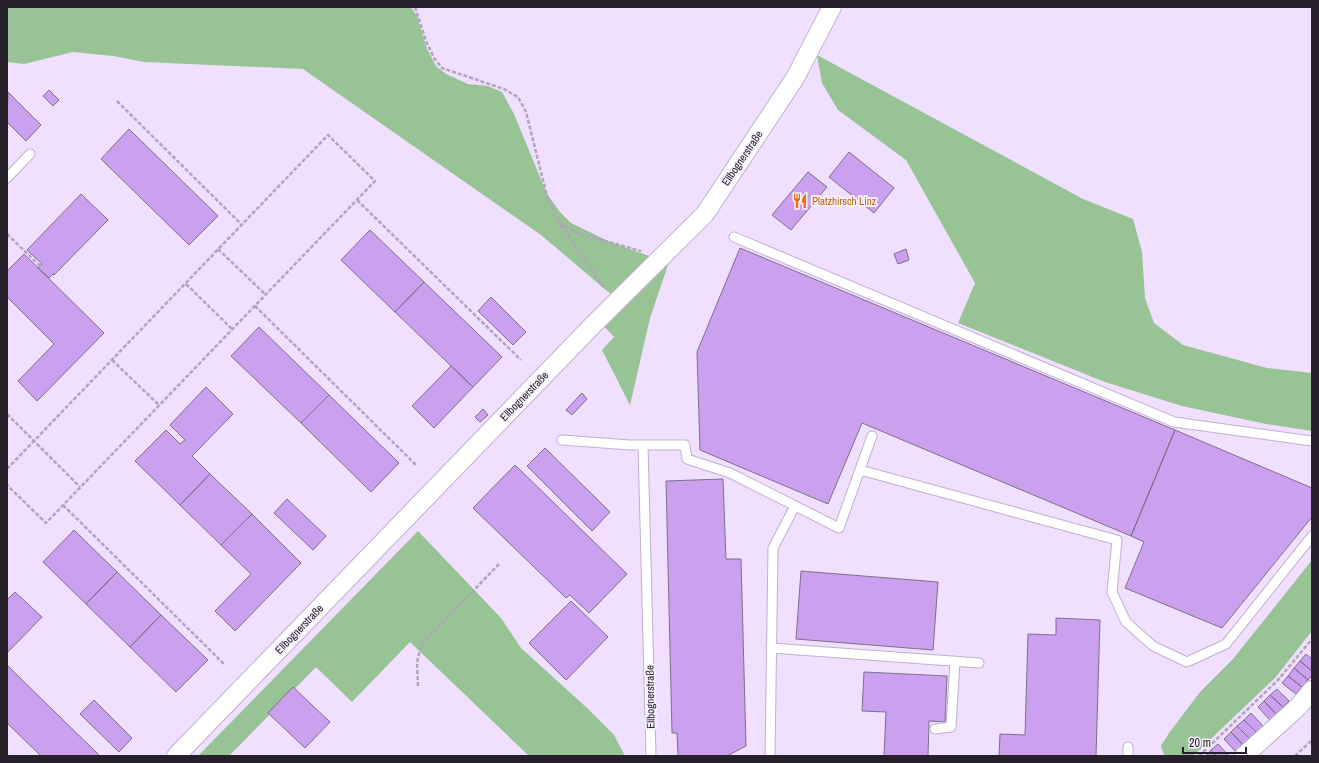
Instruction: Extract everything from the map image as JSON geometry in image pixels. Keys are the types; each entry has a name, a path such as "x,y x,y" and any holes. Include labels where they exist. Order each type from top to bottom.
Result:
{"street":[{"name":"Ellbognerstraße","path":"176,756 615,304 705,214 795,78 832,7"},
{"path":"1244,756 1299,706 1312,690"}],"lane":[{"path":"7,178 30,154"},
{"path":"734,237 1174,422 1312,441"},
{"path":"562,440 643,445 685,445 687,459 730,473 839,528 872,436"},
{"name":"Ellbognerstraße","path":"643,445 651,756"},
{"path":"860,470 1117,540 1112,592 1126,622 1153,646 1187,662 1226,644 1312,536"},
{"path":"770,756 773,548 795,506"},
{"path":"771,648 980,663"},
{"path":"935,729 951,727 955,661"}],"path":[{"path":"415,7 426,41 434,58 442,68 504,89 518,97 526,112 548,200 560,223 615,304"},
{"path":"117,102 242,225"},
{"path":"7,469 328,135 375,181 46,523 7,485"},
{"path":"357,200 521,360"},
{"path":"560,223 577,233 662,256"},
{"path":"7,234 40,266"},
{"path":"218,249 266,295"},
{"path":"186,284 232,329"},
{"path":"255,306 418,466"},
{"path":"112,360 159,405"},
{"path":"7,414 80,487"},
{"path":"63,505 224,664"},
{"path":"418,686 417,663 421,645 499,564"},
{"path":"1199,756 1278,680 1312,639"},
{"path":"1295,756 1312,740"}],"green space":[{"path":"7,7 411,7 417,16 427,49 436,66 446,74 468,84 488,86 502,92 514,114 547,194 560,212 571,223 610,242 652,257 613,296 541,235 303,69 144,62 113,56 73,52 24,64 7,62"},
{"path":"817,55 1083,199 1133,219 1142,252 1145,298 1154,323 1183,345 1267,368 1312,373 1312,431 1266,424 1182,406 1105,382 958,323 975,283 906,160 838,110 822,83"},
{"path":"670,259 650,318 630,405 602,350 614,337 602,324"},
{"path":"418,531 501,618 521,648 586,707 614,735 625,756 529,756 410,642 352,702 316,667 229,756 198,756"},
{"path":"1312,560 1312,631 1275,678 1193,756 1164,755 1161,746 1200,692 1233,659"}],"building":[{"path":"49,90 59,100 53,106 43,96"},
{"path":"8,92 41,125 26,141 7,122"},
{"path":"129,129 218,216 189,245 101,159"},
{"path":"849,152 894,188 874,213 829,177"},
{"name":"Platzhirsch Linz","path":"808,172 827,187 791,230 772,215"},
{"path":"81,194 108,220 54,275 53,274 49,278 38,268 42,264 27,250"},
{"path":"370,230 424,282 395,312 341,260"},
{"path":"740,248 1175,430 1131,536 862,423 828,504 700,450 697,352"},
{"path":"906,249 909,260 898,264 894,254"},
{"path":"24,254 104,333 37,401 18,381 54,344 7,297 7,271"},
{"path":"424,282 502,357 473,387 395,312"},
{"path":"491,297 526,332 513,345 478,311"},
{"path":"259,327 329,395 301,423 231,356"},
{"path":"451,366 473,387 434,428 412,406"},
{"path":"206,387 233,414 192,456 210,474 180,505 135,461 166,430 180,444 185,440 170,425"},
{"path":"582,393 587,399 572,415 566,410"},
{"path":"329,395 399,463 371,492 301,423"},
{"path":"483,409 488,415 480,422 475,417"},
{"path":"1175,430 1312,488 1312,517 1222,628 1125,588 1144,542 1131,536"},
{"path":"545,448 610,512 592,531 527,466"},
{"path":"515,465 627,574 589,613 570,595 566,598 473,508"},
{"path":"210,474 252,514 221,545 180,505"},
{"path":"723,479 726,559 741,559 746,746 727,756 678,756 677,733 672,733 666,481"},
{"path":"287,499 326,536 313,550 274,513"},
{"path":"252,514 301,563 235,631 215,611 251,574 221,545"},
{"path":"74,530 117,572 86,604 43,562"},
{"path":"801,571 938,582 933,650 796,639"},
{"path":"117,572 161,615 130,647 86,604"},
{"path":"15,592 42,617 7,653 7,600"},
{"path":"571,601 608,637 566,680 529,643"},
{"path":"161,615 208,660 176,692 130,647"},
{"path":"1056,618 1100,620 1096,756 999,756 1000,734 1025,735 1028,634 1056,635"},
{"path":"1306,654 1312,659 1312,671 1300,661"},
{"path":"1300,661 1312,671 1312,675 1308,680 1294,668"},
{"path":"7,665 100,756 41,756 7,723"},
{"path":"1294,668 1308,680 1302,687 1288,676"},
{"path":"864,672 947,676 945,722 929,721 928,756 884,756 886,712 862,711"},
{"path":"1288,676 1302,687 1296,694 1282,683"},
{"path":"293,687 330,722 305,748 268,713"},
{"path":"1277,689 1289,701 1283,707 1270,695"},
{"path":"1270,695 1283,707 1276,714 1264,701"},
{"path":"94,700 132,738 119,752 80,714"},
{"path":"1264,701 1276,714 1270,720 1258,707"},
{"path":"1251,713 1263,726 1256,732 1244,720"},
{"path":"1244,720 1256,732 1250,739 1237,726"},
{"path":"1237,726 1250,739 1243,745 1231,732"},
{"path":"1231,732 1243,745 1236,752 1224,739"},
{"path":"1218,744 1229,756 1217,756 1211,750"},
{"path":"1211,750 1217,756 1206,756"}],"place":[{"name":"Platzhirsch Linz","path":"800,201"}]}
